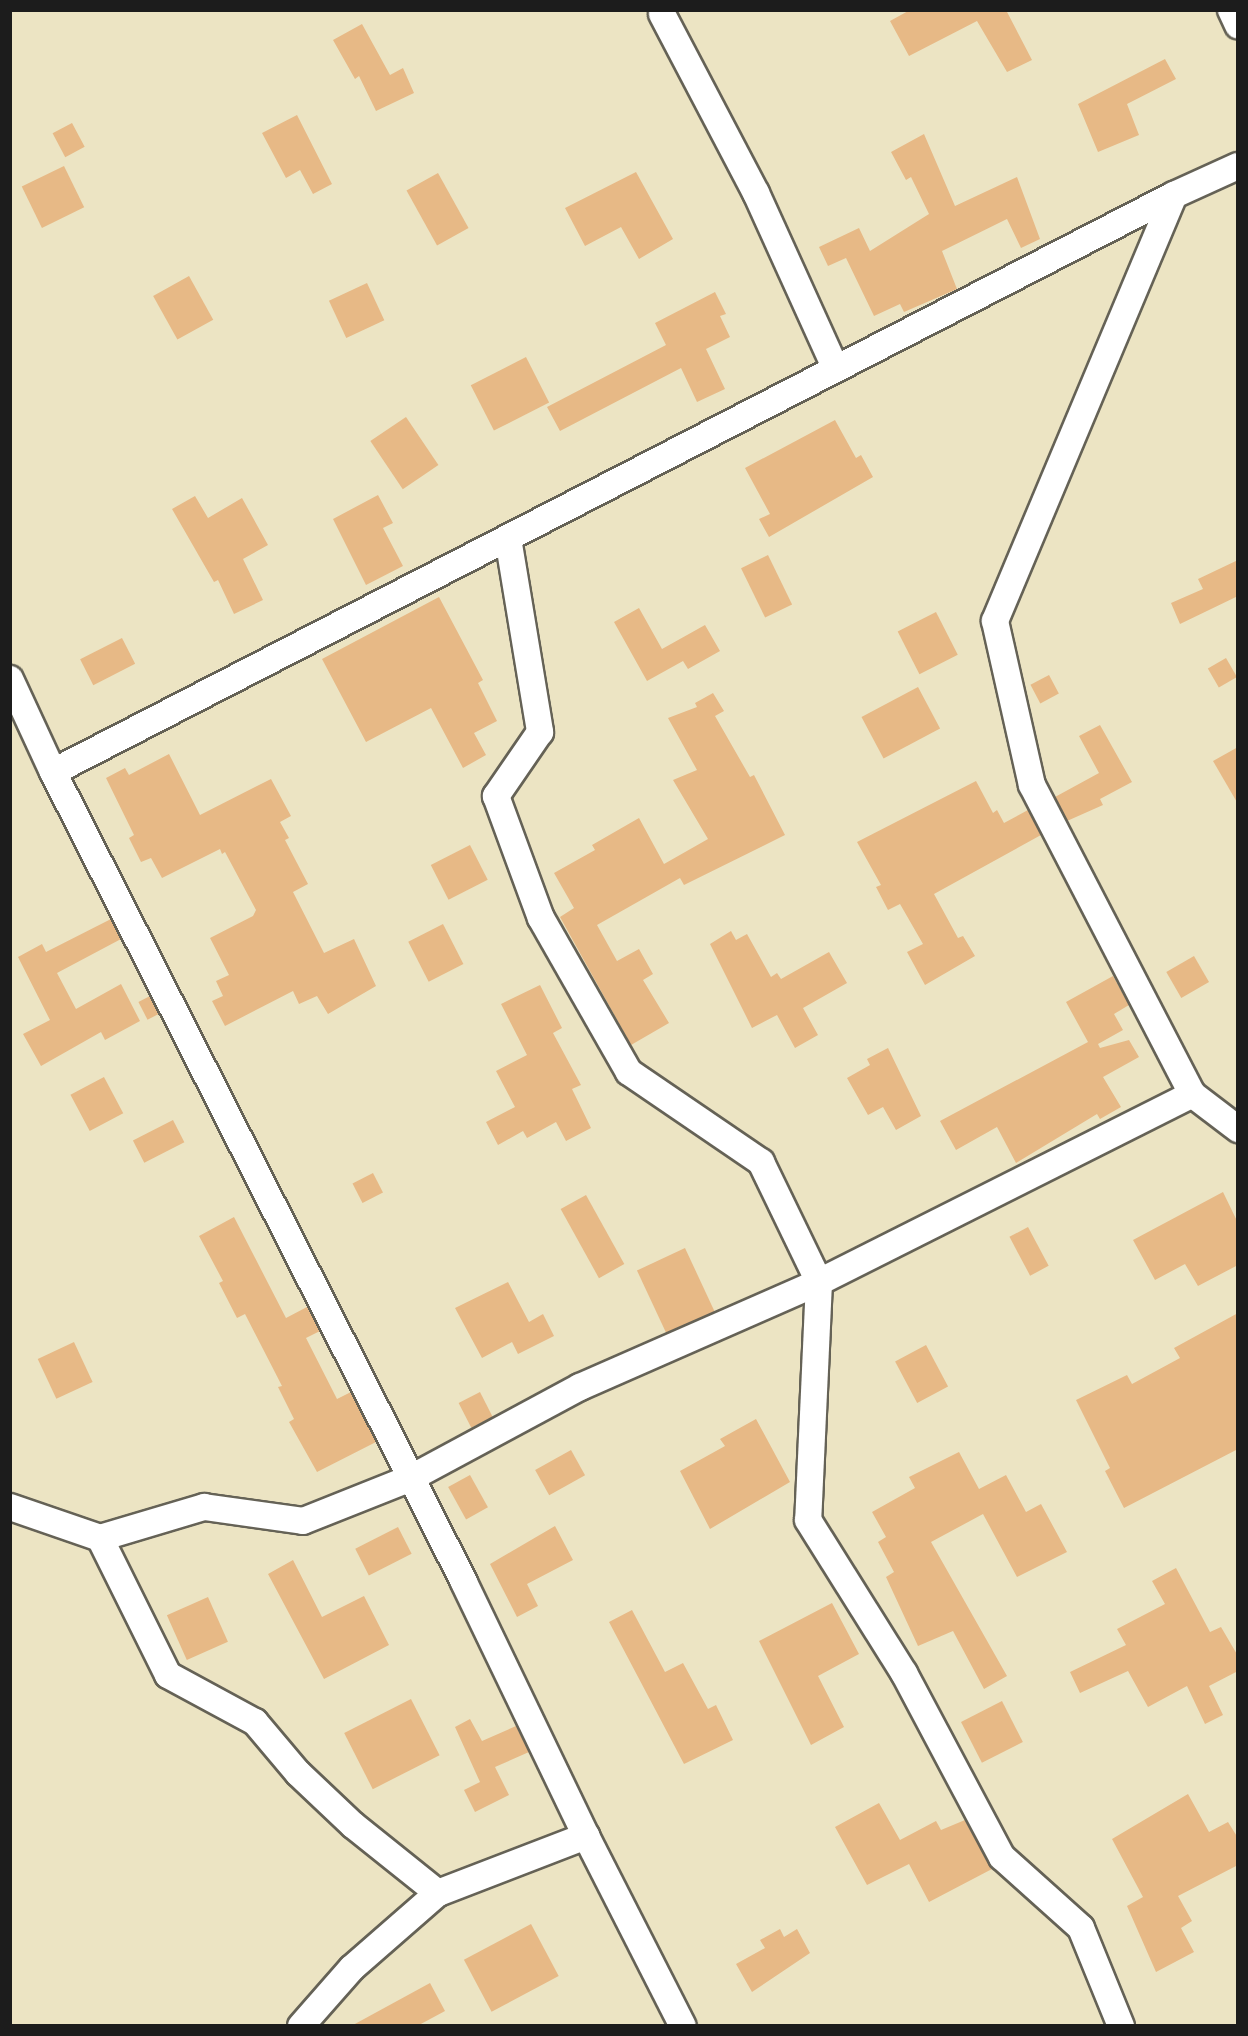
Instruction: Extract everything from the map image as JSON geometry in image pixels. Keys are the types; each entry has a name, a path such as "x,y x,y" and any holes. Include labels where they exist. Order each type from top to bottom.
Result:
{"street":[{"path":"1231,10 1238,25"},
{"path":"662,14 756,193 836,369"},
{"path":"53,772 1174,195 1238,166"},
{"path":"1174,195 995,621 1032,785 1192,1094 1238,1129"},
{"path":"508,538 540,732 496,796 541,918 629,1072 760,1162 819,1282 808,1520 904,1673 1002,1857 1082,1928 1121,2025"},
{"path":"10,679 53,772 411,1478 586,1836 683,2025"},
{"path":"10,1507 100,1538 204,1507 303,1521 411,1478 580,1387 819,1282 1192,1094"},
{"path":"100,1538 168,1675 255,1722 298,1773 353,1825 438,1893"},
{"path":"301,2025 352,1968 438,1893 586,1836"}],"building":[{"path":"910,10 1006,10 1032,60 1007,72 977,21 909,56 890,21"},
{"path":"362,24 390,75 403,68 414,93 376,111 359,76 355,79 333,40"},
{"path":"1165,59 1176,79 1127,104 1139,135 1098,152 1078,104"},
{"path":"297,115 332,184 313,194 300,170 286,178 262,133"},
{"path":"72,123 85,147 65,157 53,133"},
{"path":"924,134 955,206 1017,177 1040,239 1021,248 1007,219 942,251 957,289 904,312 900,304 874,316 846,258 828,266 819,247 859,228 870,251 929,214 911,177 906,180 891,152"},
{"path":"64,166 84,207 42,228 22,187"},
{"path":"636,172 673,239 639,259 621,227 585,246 565,208"},
{"path":"438,173 469,228 437,246 407,190"},
{"path":"189,276 213,320 177,340 153,296"},
{"path":"367,283 384,320 346,338 329,301"},
{"path":"715,292 726,314 720,316 730,337 706,349 725,389 697,402 681,368 560,431 547,407 666,345 655,323"},
{"path":"526,357 549,402 494,431 471,385"},
{"path":"406,417 438,465 403,489 370,441"},
{"path":"835,420 856,458 861,455 873,477 769,537 759,519 770,514 745,468"},
{"path":"378,495 393,523 383,528 403,566 366,585 333,519"},
{"path":"195,496 208,518 242,498 268,545 243,559 263,600 234,614 218,580 214,582 172,509"},
{"path":"768,555 792,604 765,618 741,568"},
{"path":"1238,560 1238,596 1180,624 1171,603 1203,589 1198,579"},
{"path":"439,597 483,680 478,683 497,721 474,733 486,755 463,768 431,708 366,742 322,659"},
{"path":"639,608 662,649 705,625 720,651 688,669 683,661 647,681 614,622"},
{"path":"936,612 958,655 919,674 898,632"},
{"path":"122,638 135,664 93,685 80,659"},
{"path":"1226,658 1237,677 1219,688 1208,668"},
{"path":"1049,675 1059,694 1040,703 1030,685"},
{"path":"918,687 940,728 884,759 861,717"},
{"path":"713,693 724,711 715,716 750,777 754,775 785,835 684,885 680,878 597,925 617,961 639,949 653,974 643,980 669,1023 631,1045 560,917 574,908 554,873 595,850 592,845 639,818 664,864 708,839 673,780 697,770 668,718 697,707 695,703"},
{"path":"1100,725 1132,782 1100,799 1103,805 1067,821 1055,797 1099,773 1079,736"},
{"path":"1238,747 1238,804 1213,761"},
{"path":"169,754 200,815 271,779 291,816 280,822 289,838 285,840 308,884 293,892 324,953 354,939 376,986 328,1014 317,996 299,1004 293,991 225,1026 212,1001 223,996 216,981 229,975 210,938 253,916 256,910 225,852 222,854 220,849 162,878 151,858 141,862 129,838 134,835 106,778 125,768 129,775"},
{"path":"976,781 993,813 997,810 1004,823 1028,810 1041,835 934,894 958,938 963,936 975,956 925,985 907,952 923,944 900,904 888,910 876,887 881,885 857,842"},
{"path":"470,845 488,880 449,900 431,865"},
{"path":"111,919 121,939 57,973 76,1009 121,984 140,1021 105,1040 101,1032 41,1066 23,1034 50,1020 18,957 42,944 46,952"},
{"path":"443,924 463,964 429,982 408,942"},
{"path":"731,931 736,940 747,934 771,977 777,973 781,979 829,952 847,983 803,1008 818,1035 795,1048 777,1015 752,1028 710,944"},
{"path":"1194,956 1209,982 1181,998 1166,972"},
{"path":"1113,976 1129,1005 1114,1014 1123,1030 1098,1044 1100,1048 1129,1040 1139,1057 1103,1077 1121,1107 1100,1119 1097,1114 1016,1163 997,1127 956,1150 940,1121 1088,1042 1066,1002"},
{"path":"540,985 562,1028 553,1033 581,1085 572,1089 591,1128 566,1141 556,1122 527,1138 523,1131 498,1145 486,1122 515,1107 496,1071 527,1055 501,1004"},
{"path":"150,996 159,1014 147,1020 138,1002"},
{"path":"888,1048 921,1116 896,1130 883,1107 868,1115 847,1078 870,1065 867,1059"},
{"path":"104,1077 123,1113 90,1131 70,1095"},
{"path":"173,1120 184,1142 144,1163 133,1140"},
{"path":"373,1173 383,1193 362,1203 353,1183"},
{"path":"1223,1192 1238,1223 1238,1265 1198,1286 1185,1264 1155,1280 1133,1240"},
{"path":"586,1195 624,1264 599,1278 561,1209"},
{"path":"234,1217 286,1318 307,1307 320,1331 306,1338 337,1399 351,1392 376,1442 317,1472 289,1422 294,1419 278,1387 282,1386 245,1314 237,1318 219,1283 223,1281 199,1236"},
{"path":"1028,1227 1049,1266 1030,1276 1009,1237"},
{"path":"685,1248 715,1311 667,1334 637,1270"},
{"path":"508,1282 529,1322 543,1314 554,1336 518,1354 512,1342 482,1358 455,1308"},
{"path":"1238,1313 1238,1449 1124,1508 1105,1471 1110,1468 1076,1400 1127,1375 1132,1384 1180,1358 1174,1348"},
{"path":"74,1342 93,1382 56,1399 38,1359"},
{"path":"926,1345 948,1386 917,1403 895,1361"},
{"path":"480,1392 493,1417 471,1428 459,1403"},
{"path":"756,1419 790,1482 710,1529 680,1471 725,1446 720,1439"},
{"path":"571,1450 585,1475 549,1495 535,1470"},
{"path":"959,1452 979,1489 1006,1475 1026,1512 1041,1504 1067,1552 1017,1577 983,1514 931,1542 1007,1676 984,1689 953,1631 918,1646 886,1577 894,1572 878,1542 886,1537 872,1512 915,1488 909,1477"},
{"path":"470,1475 488,1507 466,1519 448,1487"},
{"path":"555,1526 573,1560 527,1584 538,1606 517,1617 490,1564"},
{"path":"398,1527 412,1554 369,1576 355,1549"},
{"path":"293,1560 322,1617 364,1596 389,1645 324,1679 268,1574"},
{"path":"1176,1568 1210,1632 1221,1627 1238,1656 1238,1671 1209,1686 1223,1715 1205,1724 1187,1686 1148,1707 1128,1671 1080,1693 1070,1672 1126,1645 1117,1629 1165,1604 1152,1581"},
{"path":"208,1597 228,1642 187,1660 167,1615"},
{"path":"832,1603 859,1654 818,1676 844,1727 811,1745 759,1641"},
{"path":"632,1610 665,1672 683,1663 708,1709 716,1705 733,1740 684,1764 609,1622"},
{"path":"411,1699 440,1755 373,1789 344,1733"},
{"path":"1002,1701 1023,1742 982,1763 961,1722"},
{"path":"470,1719 482,1741 516,1726 529,1752 495,1767 509,1795 475,1812 464,1790 480,1782 455,1727"},
{"path":"1188,1794 1209,1832 1228,1822 1238,1838 1238,1865 1178,1896 1192,1921 1181,1928 1194,1952 1156,1972 1127,1906 1143,1897 1112,1839"},
{"path":"879,1803 900,1840 936,1821 941,1830 965,1820 992,1869 929,1902 909,1864 867,1885 835,1827"},
{"path":"531,1924 559,1976 492,2012 464,1960"},
{"path":"780,1929 784,1937 797,1929 810,1953 752,1992 736,1964 765,1948 760,1940"},
{"path":"430,1983 445,2011 419,2025 353,2025"}]}
